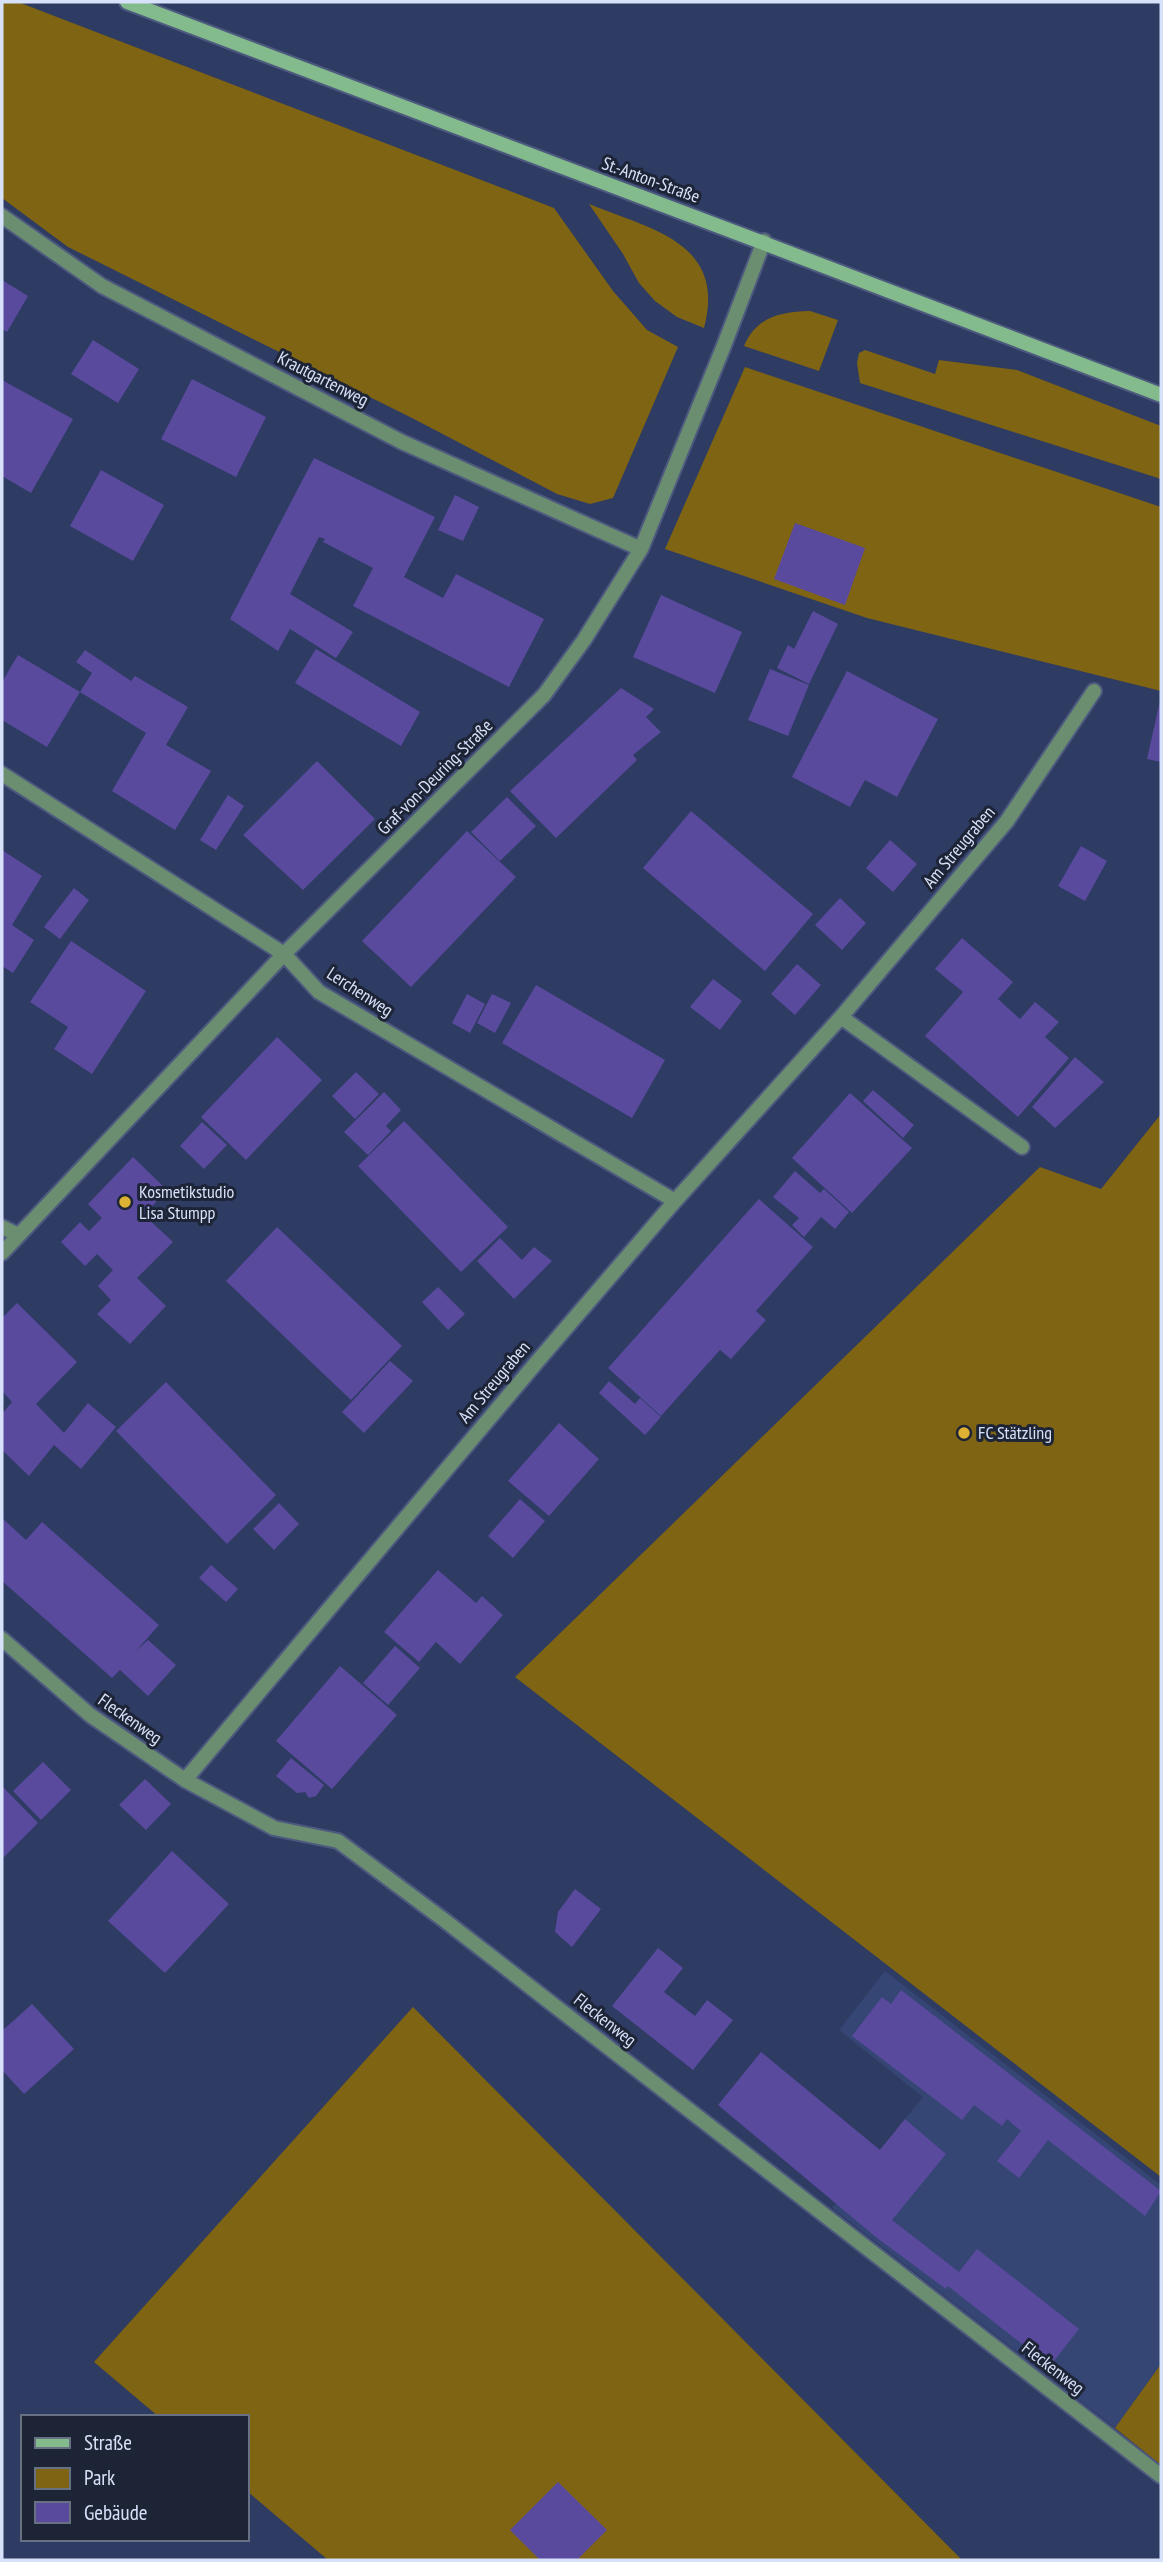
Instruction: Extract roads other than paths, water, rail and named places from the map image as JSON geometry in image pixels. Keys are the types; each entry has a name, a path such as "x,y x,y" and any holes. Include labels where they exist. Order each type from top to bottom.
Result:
{"street":[{"name":"St.-Anton-Straße","path":"127,2 559,167 764,241 1161,395"},
{"name":"Krautgartenweg","path":"2,216 102,286 402,442 641,549"},
{"name":"Graf-von-Deuring-Straße","path":"2,1253 284,954 544,695 584,640 641,549 764,241"},
{"name":"Am Streugraben","path":"185,1780 675,1201 841,1017 1007,821 1094,691"},
{"name":"Lerchenweg","path":"2,774 284,954 319,992 675,1201"},
{"path":"841,1017 1022,1147"},
{"path":"2,1227 18,1235"},
{"name":"Fleckenweg","path":"2,1639 90,1715 185,1780 274,1828 338,1841 444,1920 1161,2476"}],"place":[{"name":"Kosmetikstudio Lisa Stumpp","path":"125,1202"},
{"name":"FC Stätzling","path":"964,1433"}]}
